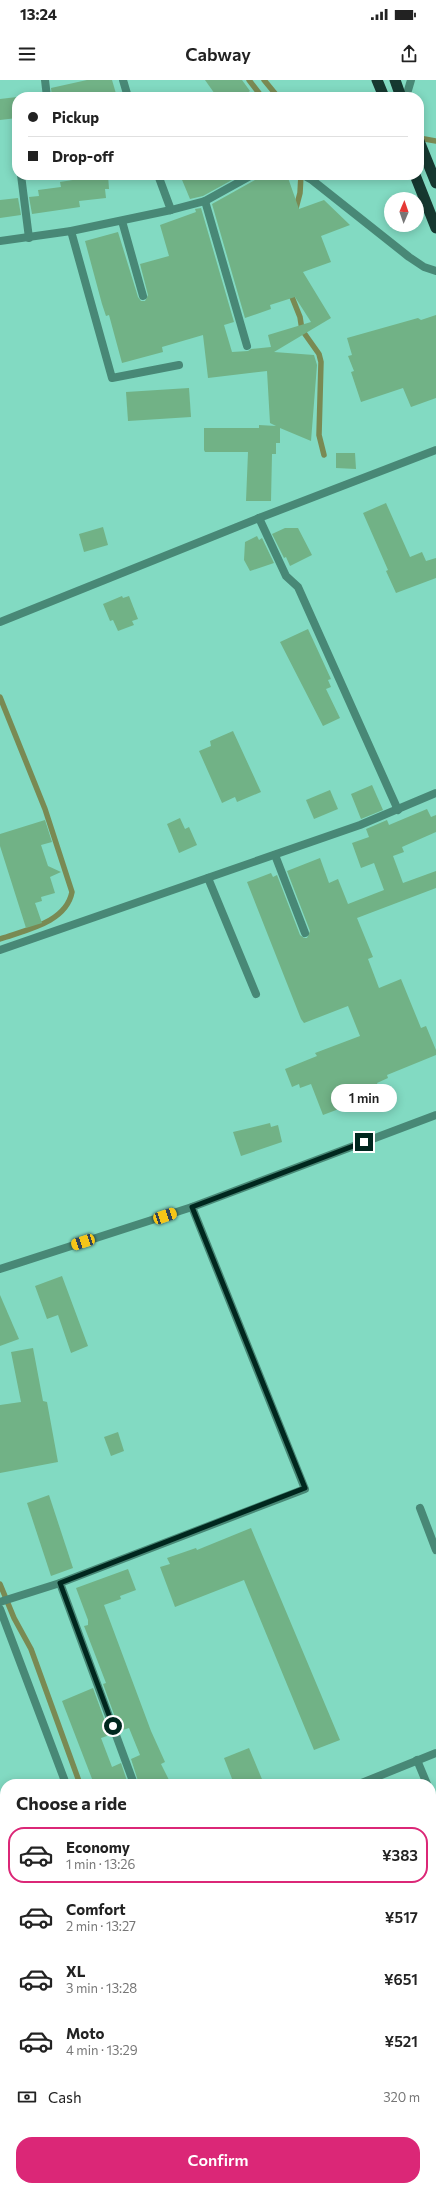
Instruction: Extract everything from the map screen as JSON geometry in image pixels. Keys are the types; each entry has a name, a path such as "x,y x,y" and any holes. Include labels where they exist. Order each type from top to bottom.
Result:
{"highway":[{"path":"377,80 382,92"},
{"path":"395,80 399,92"},
{"path":"424,153 436,183"},
{"path":"417,180 436,228"}],"street":[{"path":"45,80 46,92"},
{"path":"124,80 127,92"},
{"path":"407,92 410,80"},
{"path":"22,180 29,238"},
{"path":"160,180 171,210"},
{"path":"0,241 72,231 171,210 205,201 243,180"},
{"path":"312,180 409,257 424,267 436,271"},
{"path":"205,201 247,346"},
{"path":"122,221 143,296"},
{"path":"72,231 112,378 179,365"},
{"path":"0,622 259,518 436,450"},
{"path":"259,518 286,576 298,587 398,810"},
{"path":"0,950 275,855 398,810 436,793"},
{"path":"275,855 305,933"},
{"path":"208,878 256,994"},
{"path":"0,1269 192,1207 436,1115"},
{"path":"0,1602 60,1583 305,1488 192,1207"},
{"path":"420,1508 436,1550"},
{"path":"60,1583 132,1779"},
{"path":"0,1609 64,1779"},
{"path":"371,1779 436,1753"},
{"path":"417,1760 425,1779"}],"building":[{"path":"87,80 112,80 116,92 51,92 51,88"},
{"path":"205,80 242,80 250,91 248,92 213,92"},
{"path":"12,98 12,119 0,120 0,99"},
{"path":"72,180 108,180 109,189 105,189 106,198 79,201 80,207 32,214 29,197 39,196 38,190 61,187 60,182"},
{"path":"182,180 232,180 203,196 190,199"},
{"path":"255,180 289,180 299,209 324,200 350,225 321,236 331,262 303,272 331,318 274,352 314,355 317,365 311,441 280,428 280,443 276,443 276,454 272,454 271,501 246,501 248,452 205,452 204,450 204,428 259,428 259,425 276,426 270,423 267,371 208,378 203,335 162,347 163,352 122,363 109,315 106,316 102,304 85,241 118,232 138,297 141,301 145,301 148,295 140,264 169,256 160,225 196,212 195,209 201,208 234,322 224,325 232,352 271,347 268,335 311,322 295,297 270,305 271,309 245,318 212,204"},
{"path":"18,198 21,215 0,218 0,200"},
{"path":"436,315 436,398 411,407 403,388 361,402 351,372 354,371 348,356 352,355 347,338 418,318 421,320"},
{"path":"189,388 191,417 128,421 126,392"},
{"path":"336,453 355,453 356,469 336,468"},
{"path":"386,503 410,557 422,552 426,561 436,558 436,578 396,593 386,571 388,570 363,513"},
{"path":"103,527 108,545 84,552 79,534"},
{"path":"285,528 298,528 312,555 290,566 286,557 284,558 272,534"},
{"path":"257,536 259,540 262,538 274,563 250,571 244,560 245,542"},
{"path":"122,596 123,598 129,596 138,619 132,621 134,625 118,631 113,620 110,621 103,604"},
{"path":"308,629 331,679 328,680 331,687 326,689 340,718 323,726 280,642"},
{"path":"233,731 261,792 237,802 235,797 222,803 199,751 211,746 210,741"},
{"path":"372,785 383,810 361,819 351,794"},
{"path":"330,790 338,809 314,819 306,800"},
{"path":"427,809 431,817 436,815 436,832 402,847 404,852 393,856 403,883 436,871 436,888 357,918 373,957 368,959 379,988 401,979 421,1028 426,1026 436,1050 436,1055 387,1075 388,1078 377,1083 381,1093 323,1115 311,1084 300,1088 299,1084 292,1087 285,1069 317,1056 315,1053 360,1036 348,1006 304,1023 301,1019 247,882 271,873 273,877 277,875 300,935 307,938 310,931 287,871 320,858 329,883 338,879 348,904 384,890 374,863 361,868 352,843 369,837 366,829 387,820 389,825"},
{"path":"180,818 185,829 189,827 197,845 179,853 167,824"},
{"path":"45,820 52,842 41,845 48,866 61,872 50,877 55,893 41,897 42,901 35,903 42,923 26,928 0,846 0,834"},
{"path":"270,1123 271,1127 278,1125 282,1142 241,1156 233,1132"},
{"path":"62,1276 88,1346 71,1353 58,1315 47,1319 35,1286"},
{"path":"0,1295 19,1339 0,1346"},
{"path":"33,1348 43,1401 47,1402 58,1462 0,1473 0,1405 21,1402 11,1352"},
{"path":"118,1432 124,1451 111,1456 104,1437"},
{"path":"49,1495 73,1568 51,1576 27,1503"},
{"path":"251,1528 340,1740 314,1750 244,1580 175,1607 160,1567 170,1564 167,1558 196,1548 197,1550"},
{"path":"128,1569 136,1590 120,1596 121,1599 104,1605 151,1731 165,1762 161,1764 168,1779 137,1779 131,1759 140,1755 129,1728 120,1731 103,1684 106,1683 84,1626 88,1625 88,1620 76,1588"},
{"path":"93,1688 110,1735 101,1738 112,1767 121,1763 126,1779 92,1779 62,1701"},
{"path":"249,1748 262,1779 232,1779 224,1758"}],"waterway":[{"path":"249,80 258,92"},
{"path":"264,80 274,92"},
{"path":"424,139 436,141"},
{"path":"295,212 300,193 301,180"},
{"path":"290,292 300,317 302,330 319,354 321,362 319,435 324,455"},
{"path":"0,697 45,809 72,892 68,903 62,911 53,918 43,924 0,939"},
{"path":"0,1584 14,1618 31,1649 78,1779"}],"route":[{"path":"113,1726 60,1583 305,1488 192,1207 364,1142"}]}
